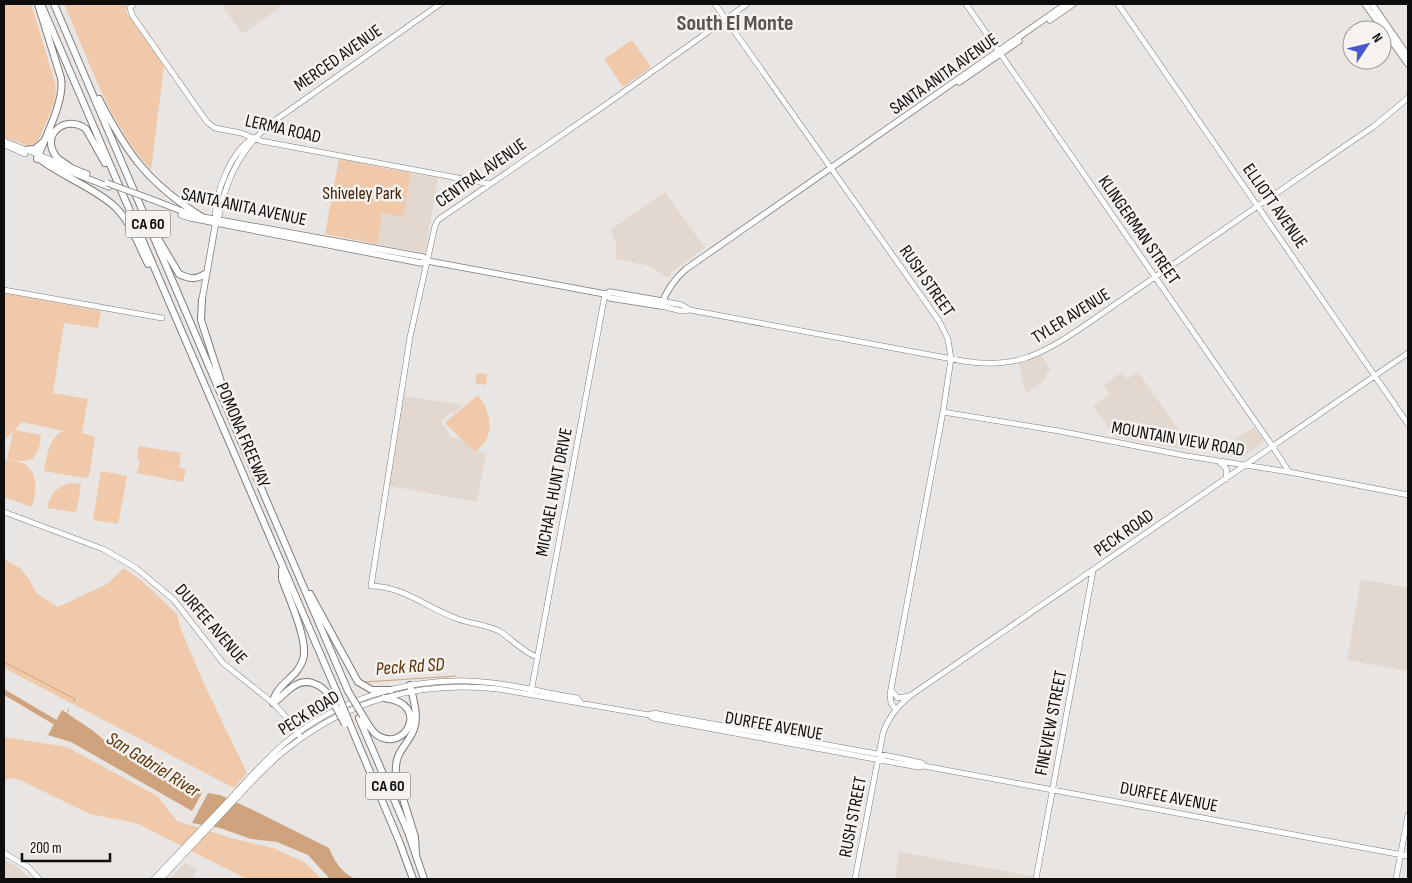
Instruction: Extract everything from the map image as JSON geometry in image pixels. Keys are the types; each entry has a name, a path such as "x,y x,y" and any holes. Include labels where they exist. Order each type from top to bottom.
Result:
{"highway":[{"path":"40,4 62,83 60,100 39,158 55,170 102,198 118,211 134,236 176,319"},
{"name":"POMONA FREEWAY","path":"40,4 281,564 347,723 371,770 413,879"},
{"name":"POMONA FREEWAY","path":"54,4 289,556 361,717 424,879"},
{"path":"71,44 113,126 129,152 161,188 202,217"},
{"path":"70,167 54,154 51,143 55,131 71,123 81,126 90,134 124,197"},
{"path":"24,150 35,149 44,141"},
{"path":"137,199 179,274 194,279 205,274"},
{"path":"202,300 201,320 222,385 224,403"},
{"path":"289,556 358,682 372,690 392,690"},
{"path":"273,703 274,696 302,664 304,656 302,639 282,579 281,564"},
{"path":"273,703 292,687 302,682 316,684 335,693"},
{"path":"411,688 416,717 415,727 399,752 396,770 415,837 416,855"},
{"path":"361,717 378,736 391,740 404,734 410,723 407,707 398,700 384,698"}],"main road":[{"name":"SANTA ANITA AVENUE","path":"148,200 191,218 423,257 428,261 605,294 610,292 661,304 672,283 686,269 1066,4"},
{"name":"SANTA ANITA AVENUE","path":"1000,51 1073,4"},
{"path":"1365,4 1408,64"},
{"path":"1372,4 1408,56"},
{"name":"SANTA ANITA AVENUE","path":"39,158 148,200 216,221"},
{"name":"SANTA ANITA AVENUE","path":"70,167 108,185"},
{"path":"202,300 205,274 216,221"}],"street":[{"name":"MERCED AVENUE","path":"216,221 215,213 218,207 222,182 231,164 247,141 254,138 271,123 440,4"},
{"name":"RUSH STREET","path":"715,4 940,321 948,339 951,358 943,412 890,690 891,703 896,710"},
{"name":"CENTRAL AVENUE","path":"537,657 531,655 511,639 490,627 460,620 385,587 371,586 410,337 435,226 438,220 611,101 747,4"},
{"name":"KLINGERMAN STREET","path":"966,4 1273,446 1289,472"},
{"name":"ELLIOTT AVENUE","path":"1118,4 1408,424"},
{"name":"LERMA ROAD","path":"131,6 132,15 207,122 215,128 311,150 490,184"},
{"name":"TYLER AVENUE","path":"661,304 682,305 690,310 973,363 994,363 1035,356 1066,339 1373,127 1408,98"},
{"name":"SANTA ANITA AVENUE","path":"4,143 39,158"},
{"name":"SANTA ANITA AVENUE","path":"4,143 39,158 70,167"},
{"path":"4,290 162,318"},
{"name":"MICHAEL HUNT DRIVE","path":"531,693 605,294"},
{"name":"PECK ROAD","path":"878,757 884,729 896,710 910,696 1408,353"},
{"name":"MOUNTAIN VIEW ROAD","path":"943,412 1289,472 1408,495"},
{"path":"1215,460 1227,467 1226,479"},
{"name":"DURFEE AVENUE","path":"4,512 104,549 136,568 174,600 227,667 273,703 300,736"},
{"name":"FINEVIEW STREET","path":"1036,879 1092,571"},
{"name":"PECK ROAD","path":"154,879 182,853 238,793 300,736 348,704 369,695 411,688 469,687 531,693"},
{"name":"PECK ROAD","path":"300,736 344,713 411,688"},
{"path":"890,690 898,698 910,696"},
{"name":"DURFEE AVENUE","path":"531,693 576,698 582,703 649,715 654,713 878,757 919,762 924,766 1408,856"},
{"name":"RUSH STREET","path":"855,879 878,757"},
{"path":"1396,879 1408,815"},
{"path":"4,853 23,864 39,879"},
{"name":"PECK ROAD","path":"161,879 182,853"}],"shaded area":[{"path":"221,4 285,4 242,34"},
{"path":"411,173 438,178 425,253 377,244 382,213 403,216"},
{"path":"665,192 705,248 674,270 668,278 650,266 616,259 616,244 611,229"},
{"path":"1040,354 1051,370 1045,374 1047,378 1026,394 1018,361"},
{"path":"1122,372 1127,379 1138,372 1193,451 1115,437 1093,406 1110,394 1104,385"},
{"path":"404,396 463,405 454,414 451,412 441,421 452,438 462,439 475,452 486,453 477,502 390,486"},
{"path":"1254,427 1264,441 1242,458 1213,453"},
{"path":"1361,579 1408,588 1408,671 1347,660"},
{"path":"62,710 92,730 115,749 157,771 177,774 196,784 203,791 192,811 71,742 48,735"},
{"path":"208,793 220,795 253,810 329,848 339,866 355,879 330,879 308,855 277,842 251,839 220,828 192,823"},
{"path":"899,852 1032,876 1032,879 895,879"},
{"path":"4,860 18,867 31,879 4,879"},
{"path":"185,863 197,869 193,879 169,879"}],"green space":[{"path":"4,4 31,4 56,90 54,103 40,137 35,144 29,146 4,137"},
{"path":"64,4 127,4 126,12 164,66 151,170 123,133 101,91"},
{"path":"632,40 651,67 623,87 604,59"},
{"name":"Shiveley Park","path":"339,159 411,173 403,217 382,213 377,244 325,234"},
{"path":"4,293 101,311 98,328 64,323 53,393 88,399 82,433 95,437 89,476 85,478 44,471 52,442 55,437 64,431 22,422 4,441"},
{"path":"477,373 487,374 486,385 475,383"},
{"path":"478,395 489,417 490,425 486,439 475,452 446,424 447,421"},
{"path":"15,430 41,435 39,448 33,459 22,461 7,459"},
{"path":"139,446 181,453 179,467 155,463 186,469 183,482 137,473 140,460 137,459"},
{"path":"4,459 20,462 31,470 35,481 32,507 4,497"},
{"path":"101,471 127,476 118,524 93,520"},
{"path":"72,483 81,484 77,510 74,512 47,508 50,498 55,491 62,486"},
{"path":"4,559 20,568 29,579 37,594 58,607 107,584 124,568 142,581 177,614 180,627 204,684 247,773 234,788 4,668"},
{"path":"4,737 67,747 157,796 177,821 231,838 273,848 304,862 322,879 247,879 136,823 90,814 20,780 6,779 4,791"}],"waterway":[{"path":"4,662 75,699 74,701"},
{"name":"Peck Rd SD","path":"365,682 456,676"},
{"name":"San Gabriel River","path":"4,692 60,725"},
{"path":"67,713 69,709"}],"district":[{"name":"South El Monte","path":"735,23"}]}
